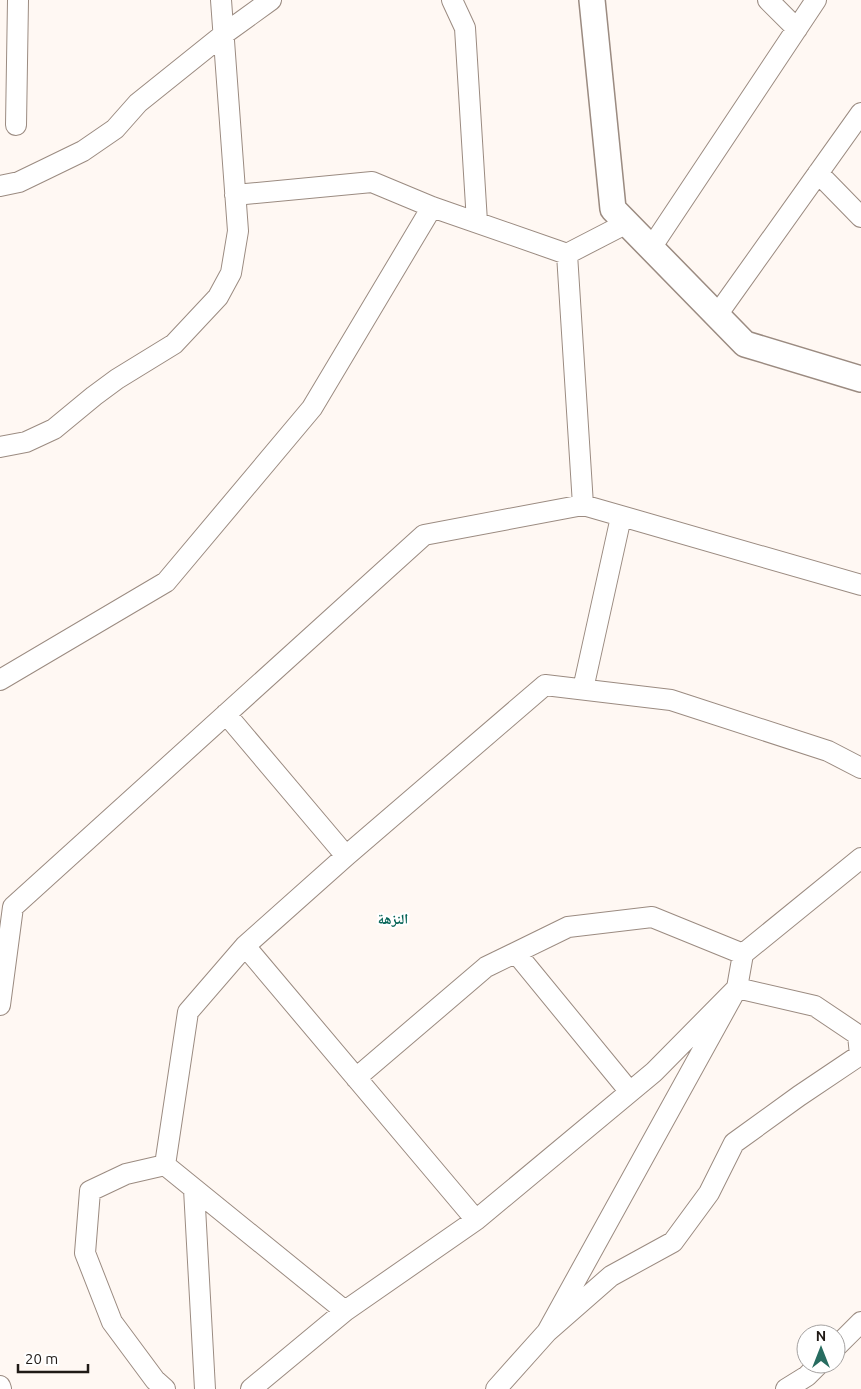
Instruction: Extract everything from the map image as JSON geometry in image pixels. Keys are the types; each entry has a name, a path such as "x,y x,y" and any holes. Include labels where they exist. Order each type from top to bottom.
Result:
{"street":[{"path":"16,125 18,0"},
{"path":"0,447 26,442 54,429 117,379 174,344 218,297 231,274 238,231 221,0"},
{"path":"0,186 19,182 83,151 115,130 138,103 224,34 271,0"},
{"path":"452,0 465,28 477,222"},
{"path":"592,0 613,209 745,344 861,379"},
{"path":"768,0 797,29"},
{"path":"652,248 816,0"},
{"path":"717,315 861,113"},
{"path":"818,174 861,217"},
{"path":"235,195 372,182 432,207 567,254 626,222"},
{"path":"0,680 166,582 312,408 432,207"},
{"path":"567,254 583,505"},
{"path":"0,1006 13,907 424,535 583,505 861,585"},
{"path":"583,689 622,517"},
{"path":"165,1166 188,1012 246,946 346,856 545,685 671,700 828,751 861,768"},
{"path":"226,714 346,856"},
{"path":"546,1332 737,988 743,954 861,858"},
{"path":"356,1078 486,967 568,927 652,916 743,954"},
{"path":"246,946 476,1220"},
{"path":"516,953 630,1092"},
{"path":"251,1389 345,1311 476,1220 654,1072 737,988"},
{"path":"496,1389 546,1332 611,1276 673,1242 709,1193 734,1143 860,1055 858,1035 815,1006 737,988"},
{"path":"165,1166 345,1311"},
{"path":"165,1166 126,1174 90,1191 85,1253 112,1322 155,1380 165,1389"},
{"path":"194,1189 205,1389"},
{"path":"846,1337 861,1322"},
{"path":"786,1389 809,1374"}],"district":[{"name":"النزهة","path":"393,919"}]}
